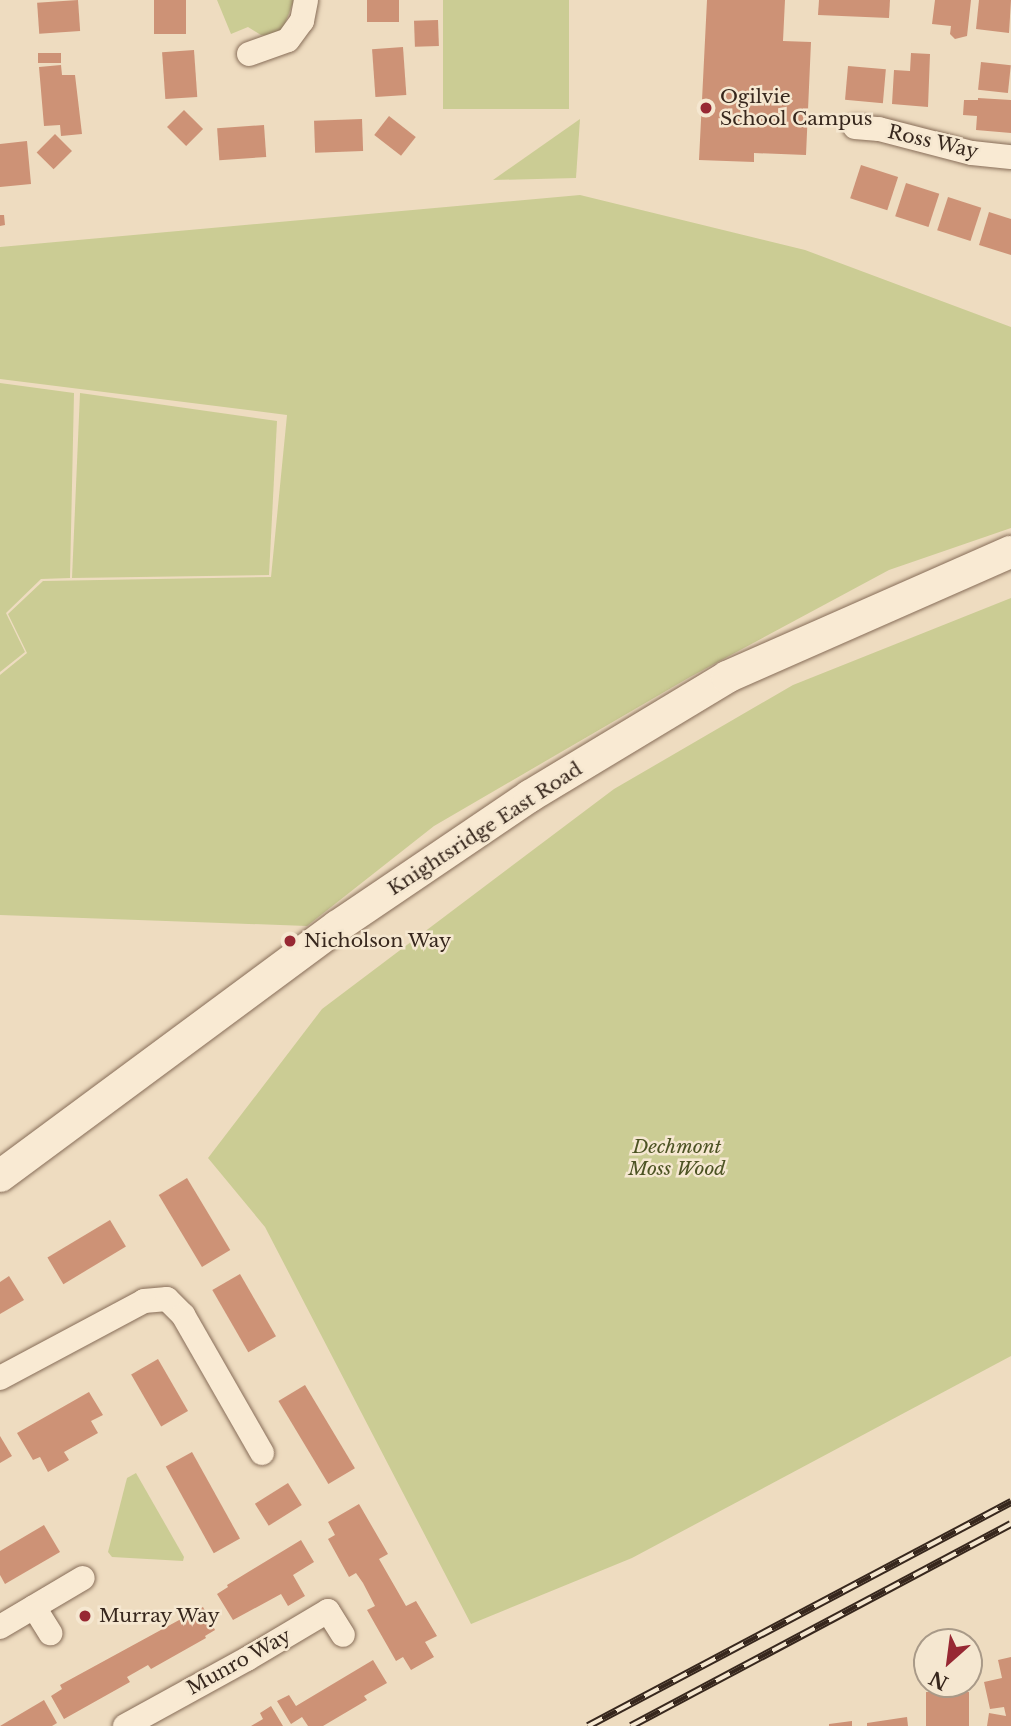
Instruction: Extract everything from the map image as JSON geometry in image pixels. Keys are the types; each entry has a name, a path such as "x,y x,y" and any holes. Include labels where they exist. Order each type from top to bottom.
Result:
{"street":[{"path":"249,54 288,40 302,21 306,0"},
{"name":"Ross Way","path":"855,127 880,129 972,153 1011,157"},
{"name":"Knightsridge East Road","path":"0,1176 338,926 530,796 727,677 1011,552"},
{"path":"0,1378 144,1301 167,1299 183,1315 262,1453"},
{"path":"0,1627 83,1578"},
{"path":"34,1607 50,1633"},
{"name":"Munro Way","path":"125,1726 328,1611 343,1635"}],"green space":[{"path":"217,0 293,0 293,3 284,26 278,34 271,36 261,35 248,27 231,34"},
{"path":"443,0 569,0 569,109 443,109"},
{"path":"580,119 576,178 493,180"},
{"path":"580,195 805,250 1011,327 1011,528 889,570 690,677 434,826 307,926 0,915 0,675 27,653 8,614 43,581 271,577 287,415 0,379 0,247"},
{"path":"0,383 74,393 70,578 41,579 6,613 25,652 0,672"},
{"path":"80,393 277,421 269,575 72,578"},
{"name":"Dechmont Moss Wood","path":"1011,598 1011,1356 632,1558 471,1624 265,1227 208,1158 322,1009 614,789 793,685"},
{"path":"136,1473 184,1557 183,1561 112,1557 108,1552 127,1478"}],"building":[{"path":"78,0 80,31 39,34 37,3"},
{"path":"154,0 186,0 186,34 154,34"},
{"path":"367,0 399,0 399,22 367,22"},
{"path":"707,0 785,0 783,41 811,42 806,155 754,153 754,162 699,160"},
{"path":"819,0 890,0 889,18 818,15"},
{"path":"935,0 971,0 967,36 955,39 950,34 951,26 932,24"},
{"path":"979,0 1011,0 1009,33 976,29"},
{"path":"438,20 439,46 415,47 414,21"},
{"path":"403,47 406,95 375,97 372,49"},
{"path":"194,50 197,97 165,99 162,52"},
{"path":"38,53 61,53 61,63 38,63"},
{"path":"911,53 930,54 928,107 892,104 894,70 910,71"},
{"path":"981,62 1011,65 1008,93 978,90"},
{"path":"61,65 62,75 75,75 82,134 61,136 60,125 44,126 39,67"},
{"path":"848,66 886,69 883,103 845,100"},
{"path":"964,100 1011,100 1011,133 976,130 977,116 963,115"},
{"path":"184,110 203,129 186,146 167,127"},
{"path":"389,116 416,137 401,156 374,135"},
{"path":"362,119 363,151 315,153 314,121"},
{"path":"264,125 266,157 219,160 217,128"},
{"path":"55,134 72,151 54,169 37,152"},
{"path":"27,141 31,184 0,187 0,144"},
{"path":"861,165 898,177 887,210 850,198"},
{"path":"906,183 939,194 928,227 895,216"},
{"path":"948,197 981,208 970,241 937,230"},
{"path":"989,212 1011,219 1011,255 979,245"},
{"path":"0,215 4,215 5,225 0,226"},
{"path":"187,1178 230,1250 202,1267 159,1195"},
{"path":"110,1220 126,1247 63,1284 47,1258"},
{"path":"240,1274 276,1336 248,1352 212,1290"},
{"path":"9,1276 24,1300 0,1314 0,1282"},
{"path":"158,1359 188,1411 161,1426 131,1374"},
{"path":"305,1385 355,1468 328,1484 278,1401"},
{"path":"89,1392 103,1415 91,1421 98,1433 64,1452 69,1460 48,1472 40,1457 33,1460 17,1433"},
{"path":"0,1436 12,1456 0,1463"},
{"path":"192,1452 240,1539 214,1553 166,1467"},
{"path":"288,1483 302,1505 269,1526 255,1504"},
{"path":"359,1504 388,1554 379,1559 406,1606 416,1601 437,1636 425,1642 434,1657 411,1670 403,1657 396,1661 367,1610 375,1606 363,1583 356,1573 349,1577 328,1539 335,1535 328,1522"},
{"path":"44,1525 60,1552 5,1584 0,1575 0,1551"},
{"path":"301,1540 314,1562 293,1575 305,1596 288,1606 281,1594 233,1620 217,1594 228,1587 227,1585"},
{"path":"203,1607 215,1630 205,1636 206,1638 151,1669 148,1665 127,1677 130,1682 64,1719 51,1696 62,1689 60,1685"},
{"name":"Murray Way","path":"86,1610 91,1617 83,1622 79,1615"},
{"path":"1011,1657 1011,1726 987,1726 989,1713 1006,1716 1004,1707 990,1709 984,1682 1002,1678 998,1660"},
{"path":"373,1660 387,1683 364,1696 367,1700 323,1726 308,1726 302,1717 291,1724 277,1701 289,1695 296,1706"},
{"path":"926,1698 969,1698 969,1726 926,1726"},
{"path":"44,1700 57,1723 52,1726 0,1726"},
{"path":"271,1706 283,1726 251,1726 263,1719 260,1713"},
{"path":"907,1717 908,1726 867,1726 867,1723"},
{"path":"852,1721 852,1726 829,1726 829,1724"}],"railway":[{"path":"588,1726 1011,1502"},
{"path":"631,1726 1011,1524"}],"place":[{"name":"Ogilvie School Campus","path":"706,108"},
{"name":"Nicholson Way","path":"290,941"},
{"name":"Murray Way","path":"85,1616"}]}
